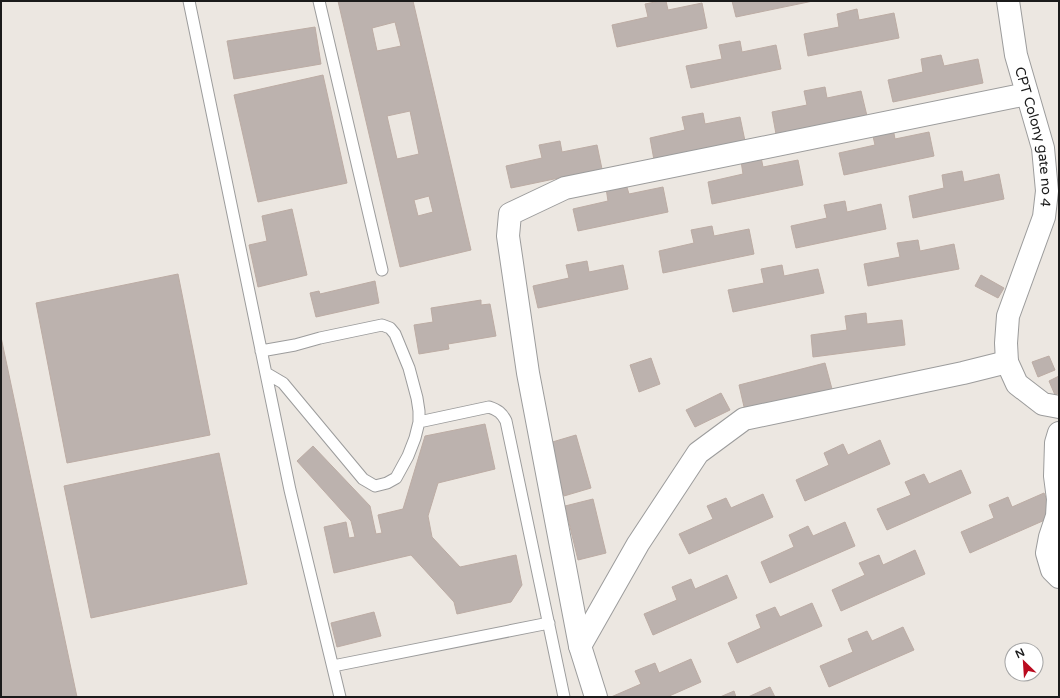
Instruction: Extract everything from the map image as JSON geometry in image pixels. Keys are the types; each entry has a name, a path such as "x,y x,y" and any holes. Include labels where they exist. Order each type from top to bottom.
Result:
{"street":[{"name":"CPT Colony gate no 4","path":"1008,1 1016,55 1043,148 1047,191 1044,217 1008,316 1006,343 1007,362 1016,384 1043,404 1059,407"},
{"path":"596,697 580,646 528,372 508,236 510,214 565,188 1027,94"},
{"path":"580,646 638,544 698,453 744,419 963,373 1007,362"},
{"path":"1059,433 1056,443 1054,476 1058,499 1057,516 1050,537 1047,553 1052,570 1059,577"}],"lane":[{"path":"190,1 290,490 340,697"},
{"path":"319,1 382,270"},
{"path":"261,351 295,345 320,338 382,325 390,328 395,334 409,368 419,411 419,422 415,438 408,456 396,478 387,483 376,486 363,479 282,382 266,373"},
{"path":"419,422 489,407 497,410 503,415 506,421 564,697"},
{"path":"333,666 549,623"}],"building":[{"path":"338,1 413,1 471,250 400,267","holes":["395,22 401,46 377,51 372,28","410,111 419,154 397,159 387,116","429,196 433,212 418,216 414,200"]},
{"path":"666,1 668,10 702,3 707,28 617,47 612,25 648,17 645,4"},
{"path":"732,1 813,1 736,17"},
{"path":"857,9 859,20 894,13 899,38 808,56 804,34 839,27 837,14"},
{"path":"315,27 321,64 234,79 227,41"},
{"path":"740,41 742,52 776,45 781,69 691,88 686,66 722,59 719,45"},
{"path":"941,55 944,66 978,59 983,83 893,102 888,80 923,72 921,59"},
{"path":"323,75 347,183 258,202 234,95"},
{"path":"825,87 827,98 861,91 867,116 776,134 772,112 807,105 804,91"},
{"path":"703,113 705,124 740,117 745,141 654,160 650,138 685,130 682,117"},
{"path":"893,128 895,139 929,132 934,156 844,175 839,153 875,145 872,132"},
{"path":"560,141 562,152 597,145 602,169 511,188 506,166 542,158 539,145"},
{"path":"761,157 763,167 798,160 803,185 712,204 708,182 743,174 741,161"},
{"path":"962,171 964,182 999,174 1004,199 913,218 909,196 944,188 942,175"},
{"path":"626,184 629,194 663,187 668,212 578,231 573,209 608,201 606,188"},
{"path":"845,201 847,212 881,204 886,229 796,248 791,226 827,218 824,205"},
{"path":"292,209 307,275 258,287 249,245 267,241 262,216"},
{"path":"712,226 714,236 749,229 754,254 663,273 659,251 694,243 691,230"},
{"path":"918,240 920,251 954,244 959,269 868,286 864,264 900,257 897,243"},
{"path":"587,261 589,272 623,265 628,289 538,308 533,286 569,278 566,265"},
{"path":"782,265 784,276 818,269 824,293 733,312 728,290 764,283 761,269"},
{"path":"178,274 210,435 67,463 36,303"},
{"path":"981,275 1004,288 998,298 975,286"},
{"path":"375,281 379,303 316,317 310,293 319,291 320,294"},
{"path":"481,300 481,305 490,304 496,336 448,344 449,349 419,354 414,325 433,322 431,308"},
{"path":"866,313 867,324 902,320 905,345 813,357 811,335 847,330 845,316"},
{"path":"1,337 77,697 1,697"},
{"path":"1049,356 1055,370 1038,377 1032,362"},
{"path":"651,358 660,384 639,392 630,365"},
{"path":"825,363 832,389 745,411 739,385"},
{"path":"1059,376 1059,393 1055,395 1049,381"},
{"path":"721,393 730,410 695,427 686,410"},
{"path":"485,424 495,469 438,483 428,516 432,537 460,567 516,555 522,585 511,602 457,614 454,602 411,555 334,573 324,527 346,522 349,538 355,537 351,521 297,461 313,446 370,506 376,534 382,533 378,515 403,509 425,436"},
{"path":"576,435 591,488 564,496 549,443"},
{"path":"880,440 890,464 805,501 796,480 829,465 824,453 843,444 848,455"},
{"path":"219,453 247,584 91,618 64,486"},
{"path":"961,470 971,493 887,530 877,509 911,495 905,482 924,474 929,484"},
{"path":"1044,493 1054,516 970,553 961,532 994,518 989,505 1008,497 1012,507"},
{"path":"763,494 773,517 689,554 679,534 713,519 707,506 726,498 731,508"},
{"path":"593,499 606,553 578,560 565,506"},
{"path":"845,522 855,546 770,583 761,562 794,547 789,535 808,526 813,536"},
{"path":"915,550 925,574 841,611 832,590 865,575 859,563 879,555 883,565"},
{"path":"727,575 737,598 653,635 644,614 677,600 672,587 691,579 695,589"},
{"path":"812,603 822,626 737,663 728,643 761,628 756,615 775,607 780,617"},
{"path":"374,612 381,636 337,647 331,623"},
{"path":"903,627 914,650 829,687 820,666 853,652 848,639 867,631 872,641"},
{"path":"691,659 701,682 667,697 611,697 641,684 635,671 655,663 659,673"},
{"path":"770,687 775,697 748,697"},
{"path":"734,691 736,697 720,697"}]}
